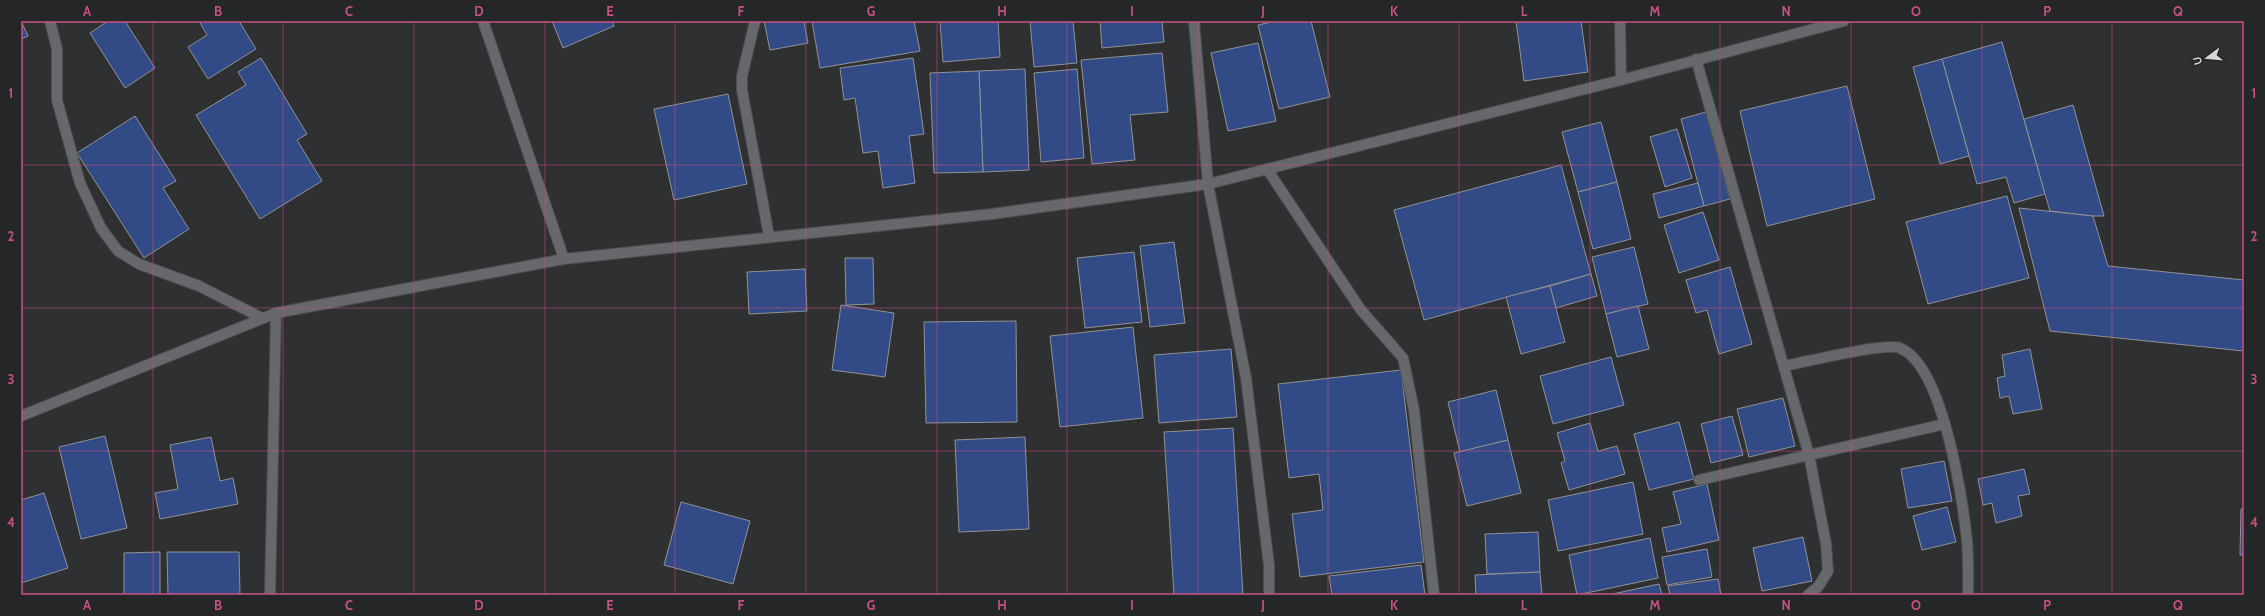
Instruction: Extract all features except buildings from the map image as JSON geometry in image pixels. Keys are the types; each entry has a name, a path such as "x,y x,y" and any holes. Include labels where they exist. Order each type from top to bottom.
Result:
{"street":[{"path":"50,21 57,49 57,100 80,183 101,228 118,251 139,264 199,286 262,318"},
{"path":"483,21 564,259"},
{"path":"755,21 742,76 742,90 769,236"},
{"path":"1194,21 1208,184 1246,378 1269,565 1269,595"},
{"path":"1620,21 1621,80"},
{"path":"21,416 276,313 564,259 769,236 992,214 1208,184 1621,80 1844,21"},
{"path":"1696,59 1809,455 1826,544 1828,571 1818,587 1808,595"},
{"path":"1268,169 1361,310 1403,358 1414,410 1434,595"},
{"path":"270,595 276,313"},
{"path":"1784,366 1881,347 1900,348 1919,364 1930,383 1945,424 1966,533 1968,595"},
{"path":"1699,480 1945,424"}]}
